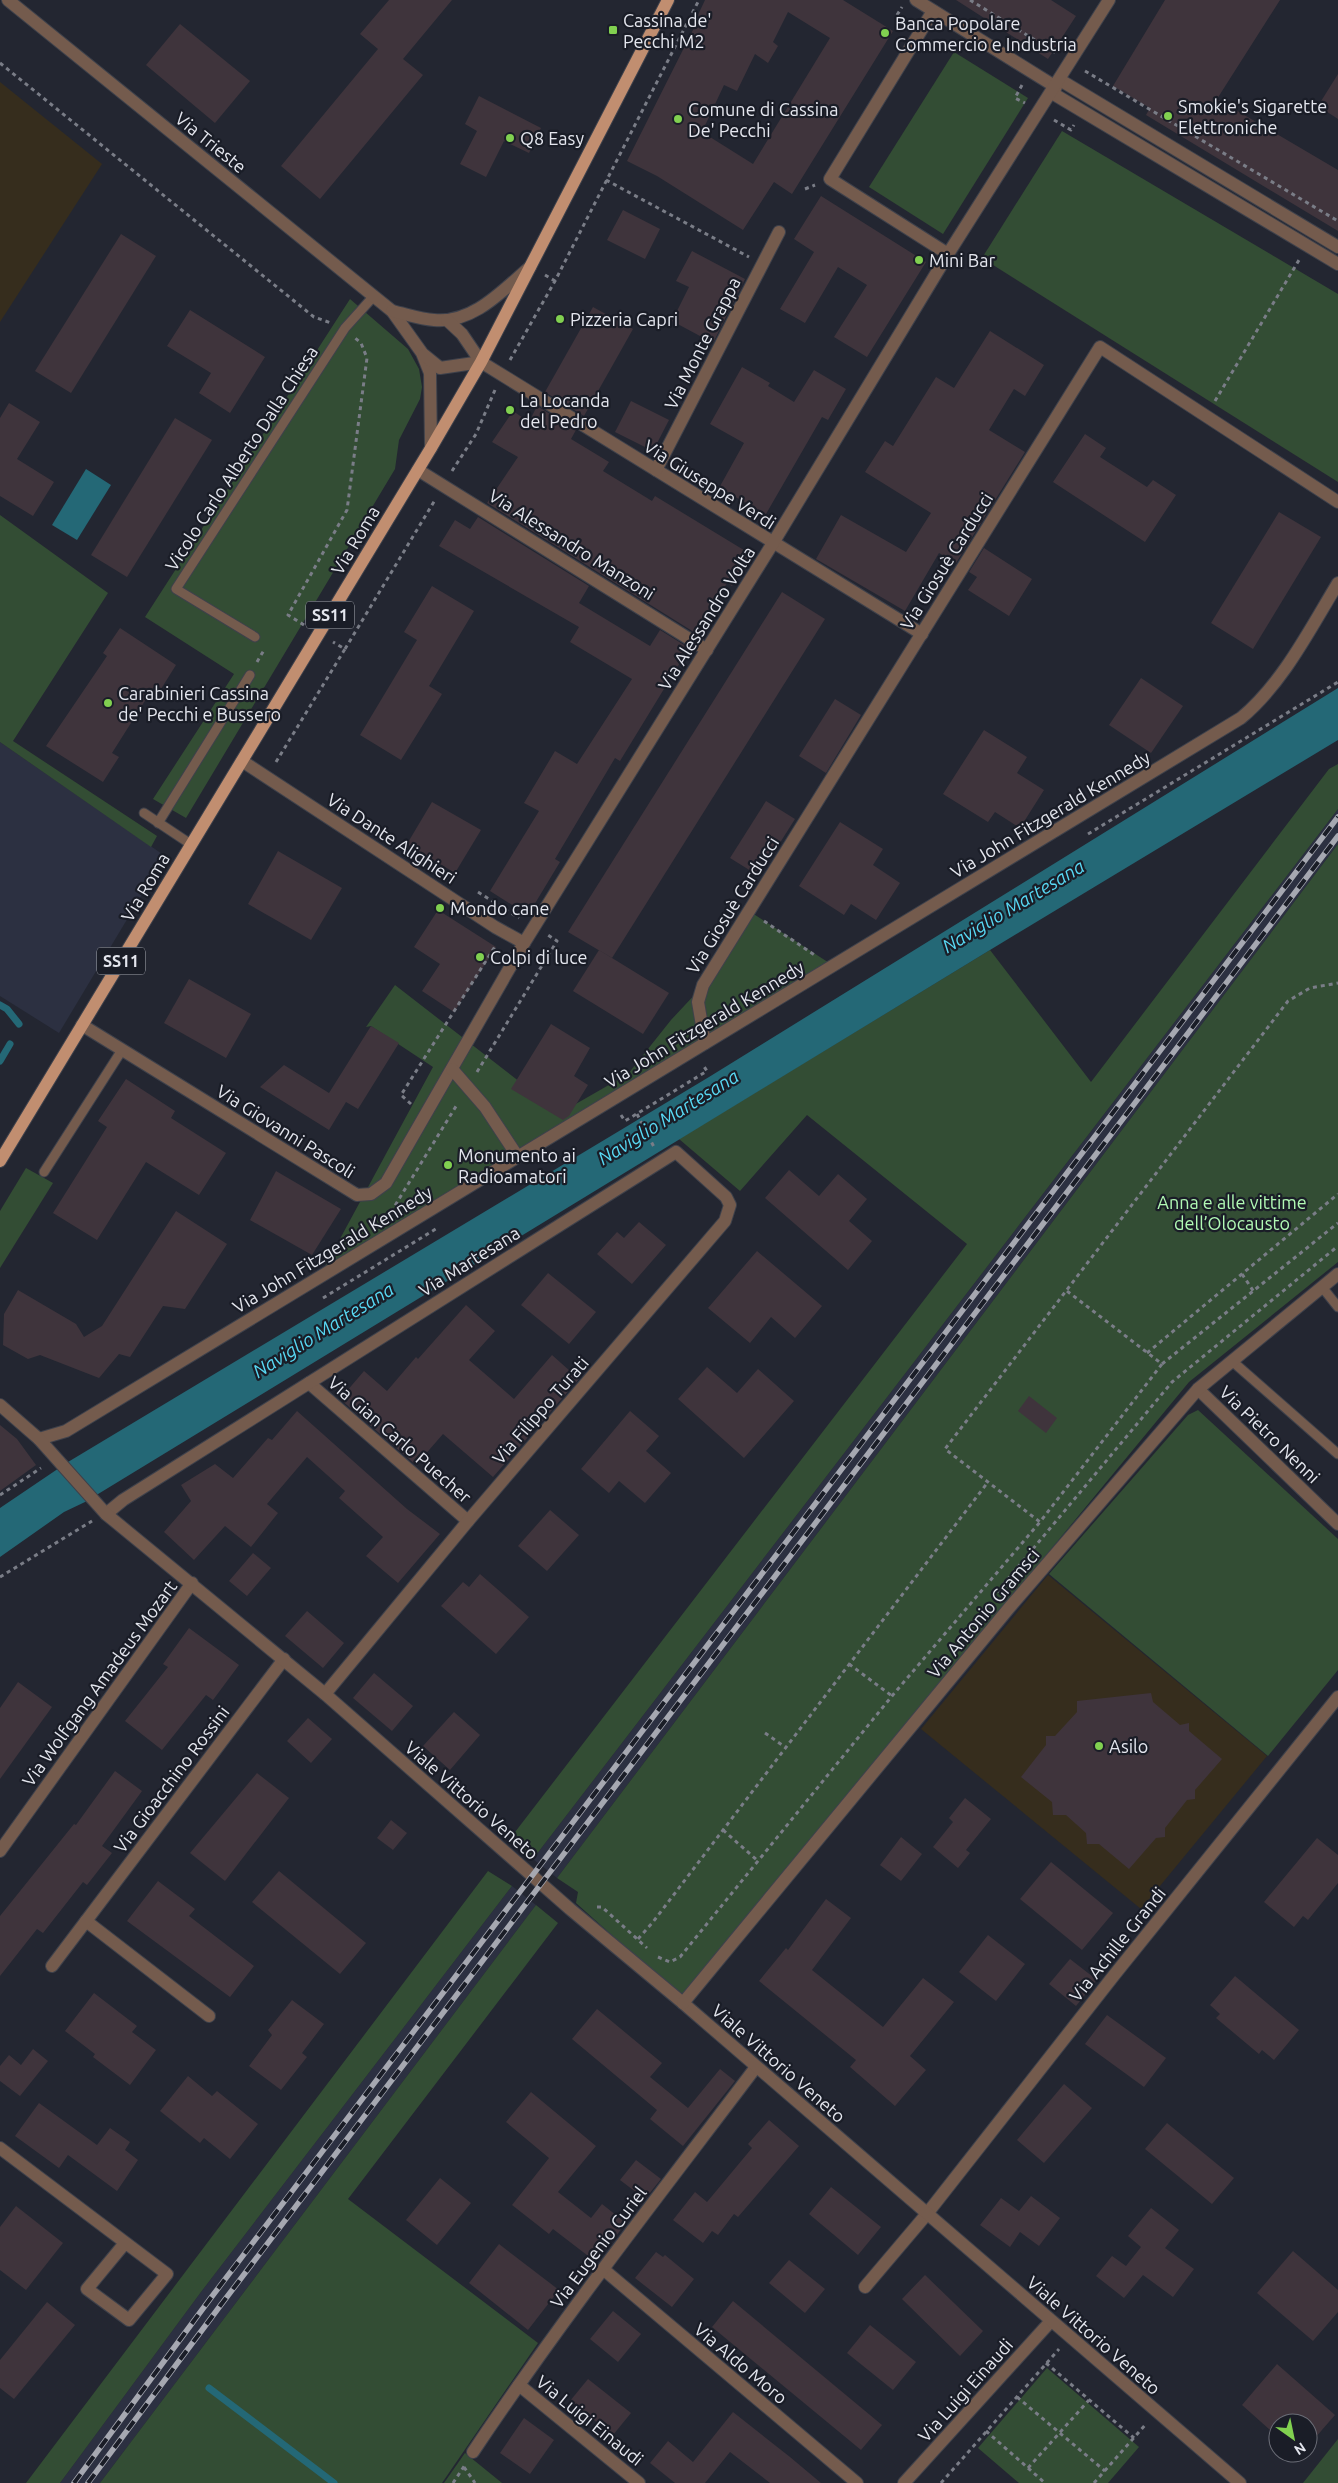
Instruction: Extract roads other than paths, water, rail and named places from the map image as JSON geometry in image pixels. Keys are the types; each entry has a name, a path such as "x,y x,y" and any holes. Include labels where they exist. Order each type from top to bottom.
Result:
{"main road":[{"name":"Via Roma","path":"0,1161 418,470 481,362 668,0"}],"street":[{"name":"Via Trieste","path":"8,0 392,311 422,353 433,364 440,368 481,362"},
{"path":"916,0 1338,264"},
{"name":"Via Alessandro Volta","path":"452,1069 524,943 773,543 948,254 1109,0"},
{"path":"933,11 830,179 948,254"},
{"path":"1056,86 1338,247"},
{"name":"Via Monte Grappa","path":"656,470 779,232"},
{"name":"Via Trieste","path":"392,311 433,320 447,320 476,310 530,267"},
{"path":"447,320 462,334 481,362"},
{"name":"Via Giosuè Carducci","path":"705,1043 698,1002 700,991 1100,347 1338,502"},
{"name":"Via Trieste","path":"422,353 431,384 431,448"},
{"name":"Via Giuseppe Verdi","path":"481,362 922,634"},
{"name":"Via Alessandro Manzoni","path":"418,470 444,484 707,650"},
{"name":"Via John Fitzgerald Kennedy","path":"39,1439 66,1431 1233,723 1257,704 1288,663 1338,583"},
{"name":"Via Dante Alighieri","path":"242,760 495,927 524,943"},
{"name":"Via Giovanni Pascoli","path":"82,1025 360,1196 375,1192 386,1184 452,1069"},
{"path":"452,1069 485,1107 518,1157"},
{"name":"Via Martesana","path":"106,1514 123,1500 676,1152"},
{"name":"Via Filippo Turati","path":"325,1694 468,1520 728,1217 730,1206 726,1197 676,1152"},
{"name":"Via Antonio Gramsci","path":"683,2003 1009,1608 1198,1389 1338,1274"},
{"name":"Via Gian Carlo Puecher","path":"309,1383 468,1520"},
{"name":"Via Pietro Nenni","path":"1198,1389 1338,1524"},
{"name":"Viale Vittorio Veneto","path":"0,1406 39,1439 106,1514 325,1694 570,1909 683,2003 926,2215 1240,2483"},
{"name":"Via Wolfgang Amadeus Mozart","path":"0,1852 192,1584"},
{"name":"Via Gioacchino Rossini","path":"52,1966 284,1659"},
{"name":"Via Achille Grandi","path":"926,2215 1115,1974 1338,1697"},
{"path":"86,1921 209,2016"},
{"name":"Via Eugenio Curiel","path":"474,2452 519,2385 603,2269 756,2067"},
{"path":"0,2148 167,2274 129,2320 86,2289 125,2243"},
{"path":"865,2287 926,2215"},
{"name":"Via Aldo Moro","path":"603,2269 857,2483"},
{"name":"Via Luigi Einaudi","path":"904,2483 1051,2321"},
{"name":"Via Luigi Einaudi","path":"519,2385 638,2483"}],"lane":[{"name":"Vicolo Carlo Alberto Dalla Chiesa","path":"255,637 176,589 344,328 373,296"},
{"path":"158,823 250,675"},
{"path":"144,813 192,845"},
{"path":"44,1172 122,1050"},
{"path":"1322,1288 1338,1307"},
{"path":"1232,1361 1338,1454"}],"water":[{"path":"86,469 111,485 77,540 52,525"},
{"name":"Naviglio Martesana","path":"1338,688 1338,740 85,1502 64,1512 0,1557 0,1508 68,1462 709,1077"}],"waterway":[{"path":"0,1005 7,1009 19,1024"},
{"path":"0,1061 10,1044"},
{"path":"209,2388 334,2483"}],"railway":[{"path":"74,2483 210,2299 1338,817"},
{"path":"88,2483 220,2306 1338,836"}],"place":[{"name":"Cassina de' Pecchi M2","path":"613,30"},
{"name":"Banca Popolare Commercio e Industria","path":"885,33"},
{"name":"Smokie's Sigarette Elettroniche","path":"1168,116"},
{"name":"Comune di Cassina De' Pecchi","path":"678,119"},
{"name":"Q8 Easy","path":"510,138"},
{"name":"Mini Bar","path":"919,260"},
{"name":"Pizzeria Capri","path":"560,319"},
{"name":"La Locanda del Pedro","path":"510,410"},
{"name":"Carabinieri Cassina de' Pecchi e Bussero","path":"108,703"},
{"name":"Mondo cane","path":"440,908"},
{"name":"Colpi di luce","path":"480,957"},
{"name":"Monumento ai Radioamatori","path":"448,1165"},
{"name":"Asilo","path":"1099,1746"}],"park label":[{"name":"Anna e alle vittime dell’Olocausto","path":"1232,1212"}]}
